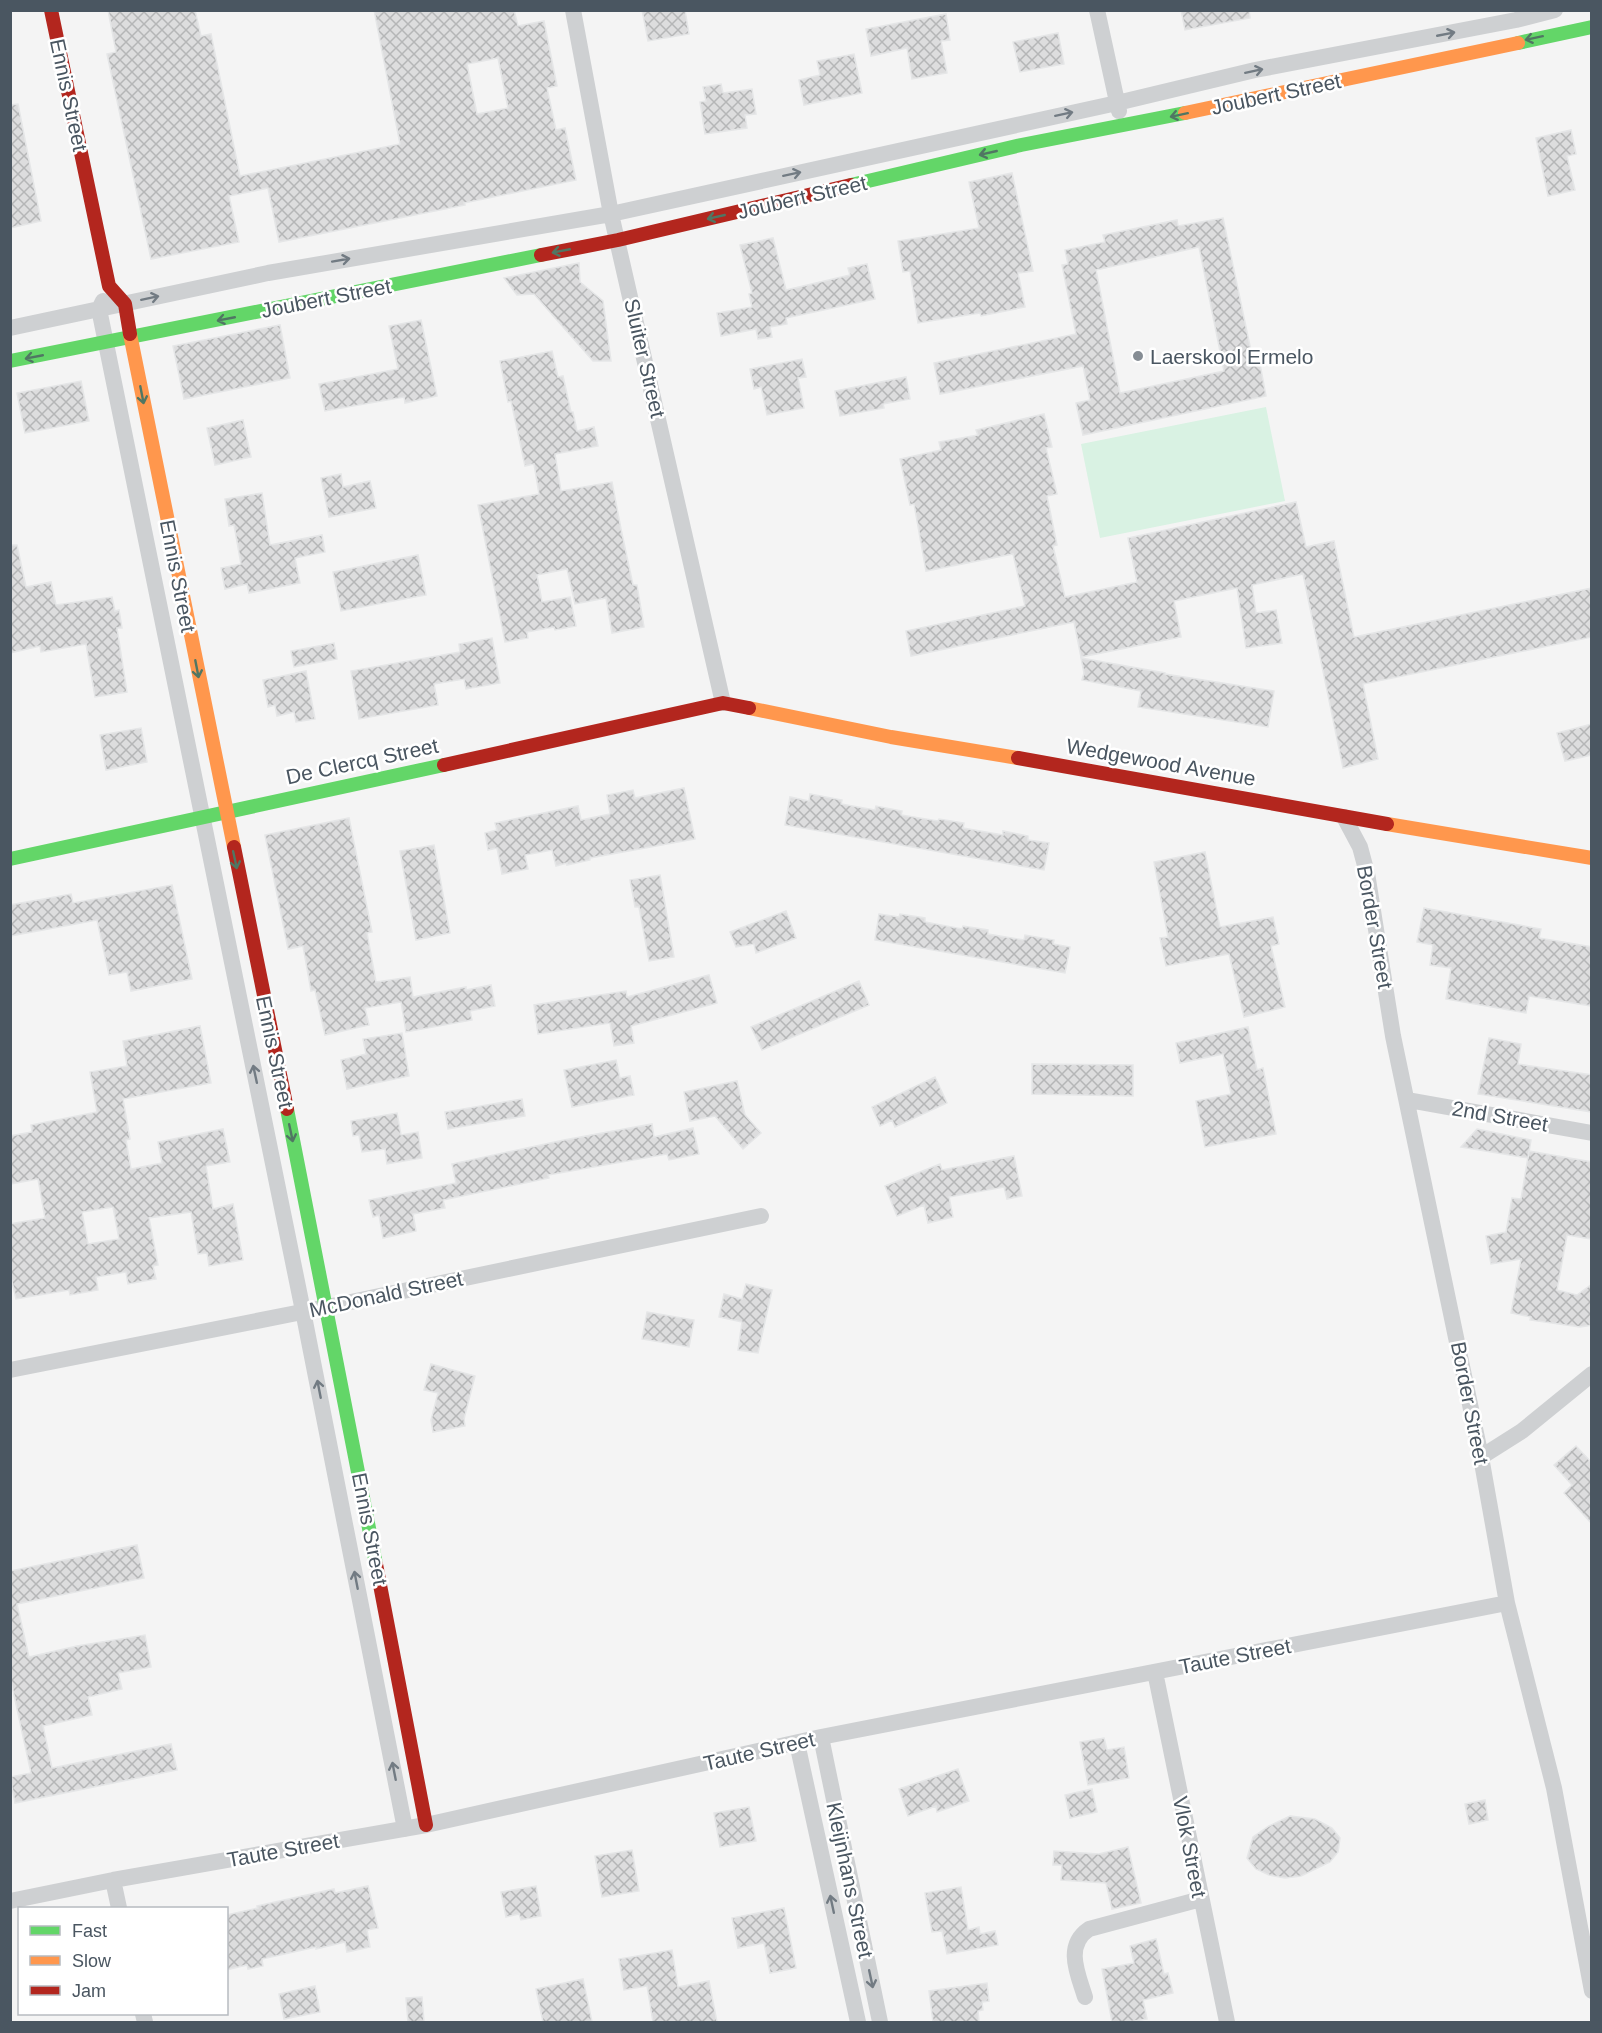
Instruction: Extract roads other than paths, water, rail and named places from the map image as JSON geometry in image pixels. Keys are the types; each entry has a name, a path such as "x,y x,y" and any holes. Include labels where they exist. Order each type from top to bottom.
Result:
{"street":[{"name":"Ennis Street","path":"51,10 109,286 125,304 130,338 327,1307 426,1825"},
{"name":"Sluiter Street","path":"573,10 611,214 723,703"},
{"path":"1097,10 1124,126"},
{"name":"Joubert Street","path":"10,328 268,273 611,214 1117,103 1255,70 1504,23 1555,10"},
{"name":"Joubert Street","path":"10,361 618,240 1021,145 1124,126 1592,27"},
{"path":"99,309 109,286"},
{"name":"Ennis Street","path":"99,309 303,1311 405,1829"},
{"name":"De Clercq Street","path":"10,859 723,703"},
{"name":"Wedgewood Avenue","path":"723,703 891,737 1592,858"},
{"name":"Border Street","path":"1344,817 1360,847 1367,873 1393,1036 1481,1457 1507,1603 1554,1788 1592,1991"},
{"name":"2nd Street","path":"1408,1100 1592,1133"},
{"name":"McDonald Street","path":"10,1370 327,1307 761,1216"},
{"path":"1481,1457 1522,1431 1592,1374"},
{"name":"Taute Street","path":"10,1901 112,1880 426,1825 821,1737 1507,1603"},
{"name":"Vlok Street","path":"1155,1672 1227,2022"},
{"name":"Kleijnhans Street","path":"821,1737 880,2022"},
{"name":"Kleijnhans Street","path":"797,1743 858,2022"},
{"path":"112,1880 119,1907"},
{"path":"1085,1997 1073,1956 1075,1945 1084,1933 1089,1929 1201,1899"}],"place":[{"name":"Laerskool Ermelo","path":"1138,356"}]}
